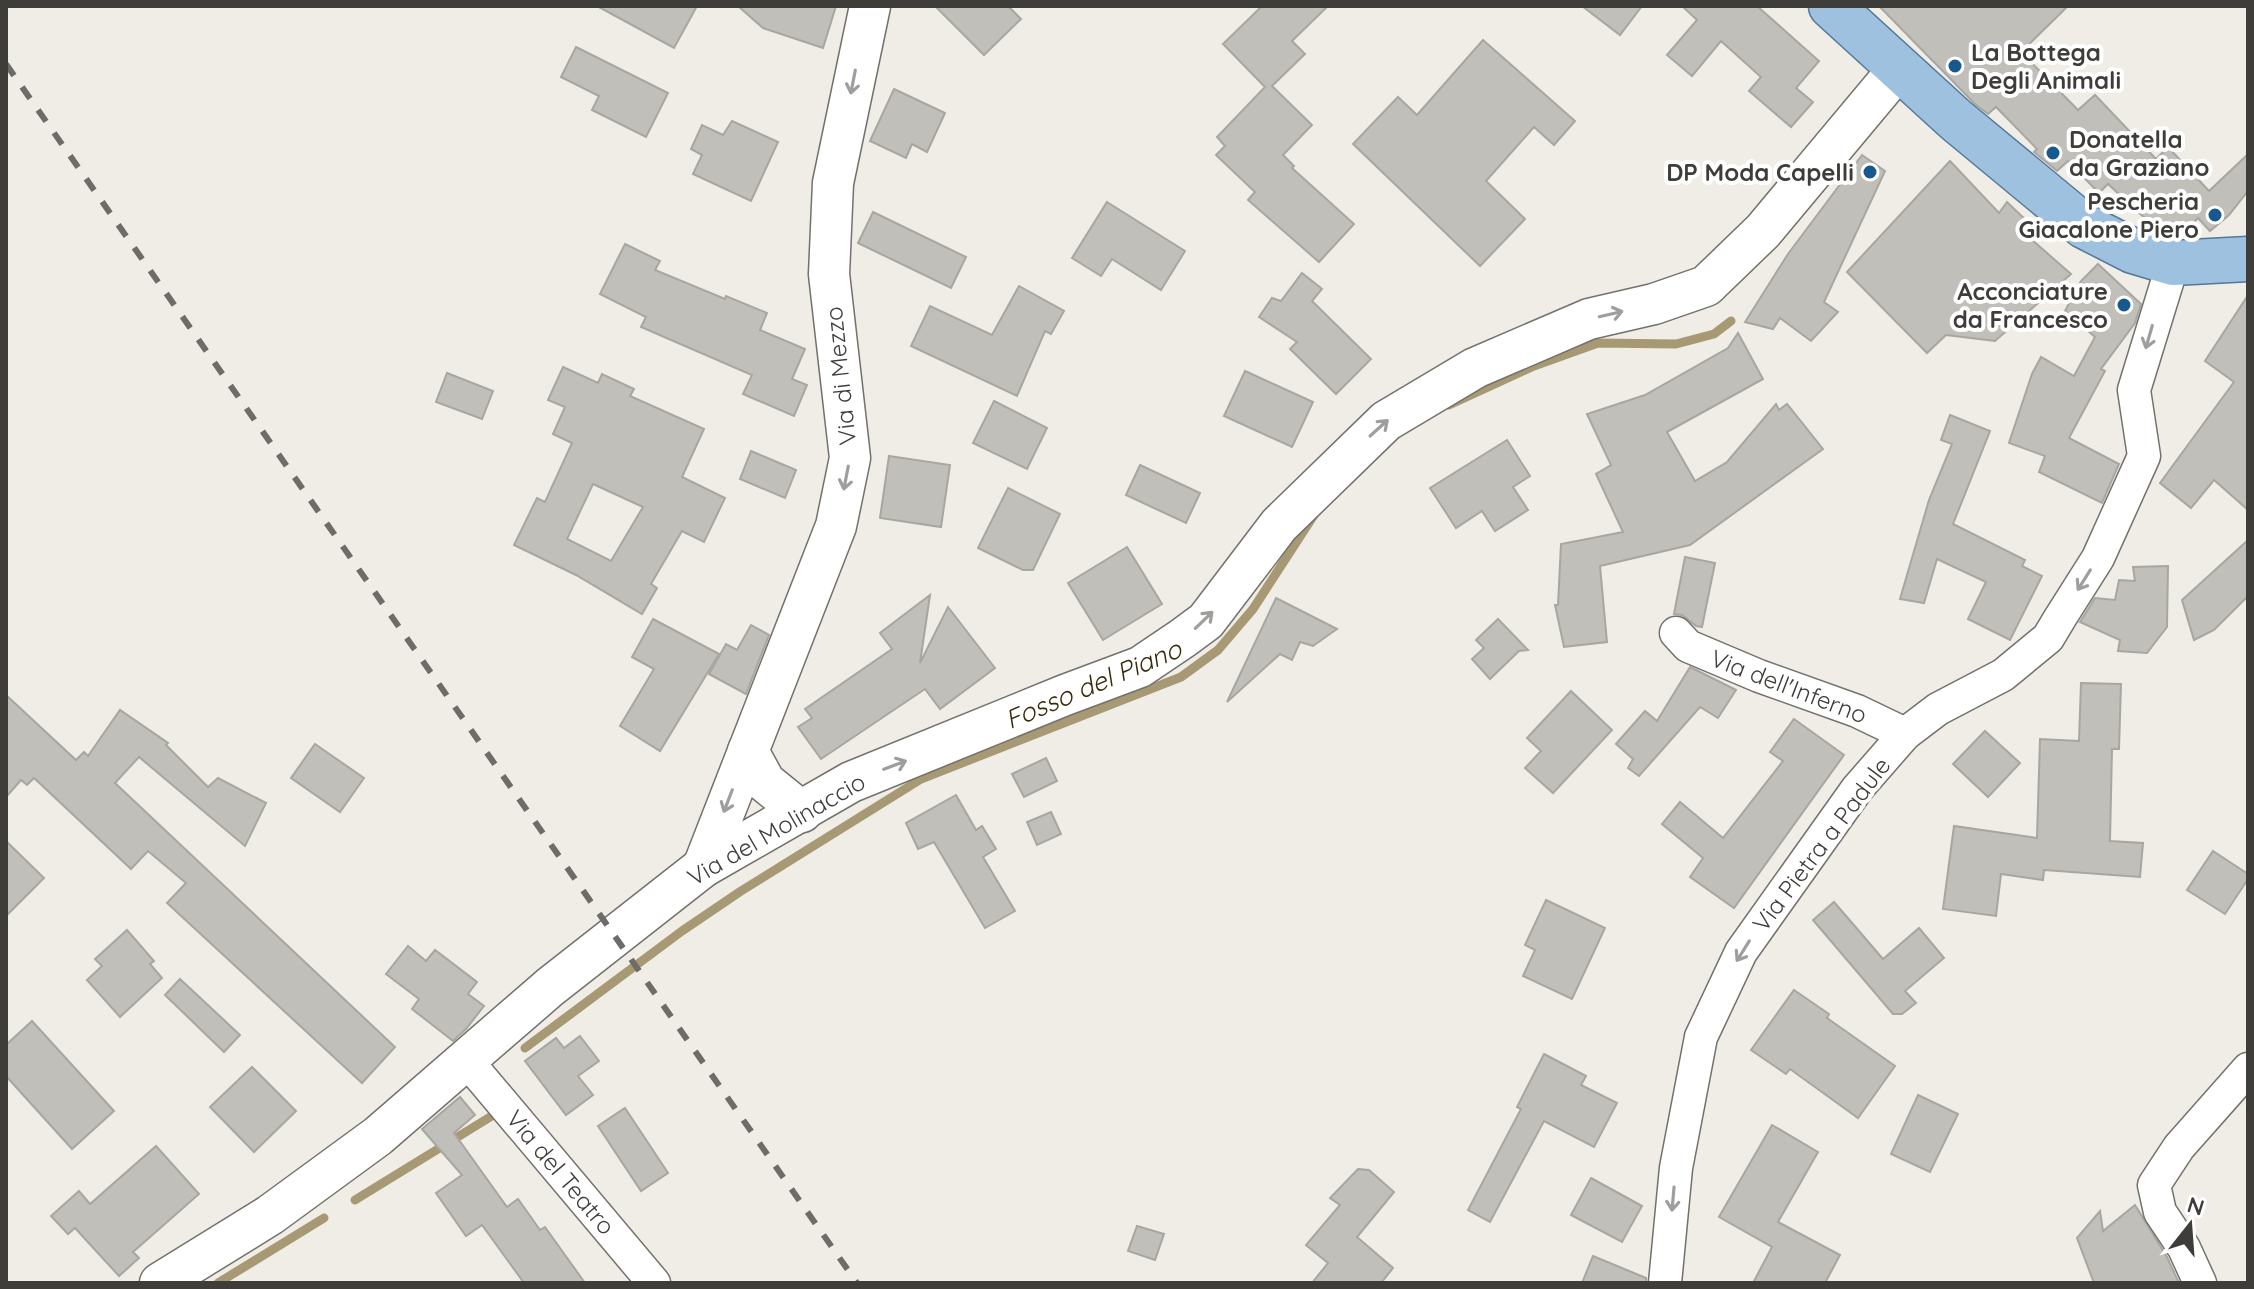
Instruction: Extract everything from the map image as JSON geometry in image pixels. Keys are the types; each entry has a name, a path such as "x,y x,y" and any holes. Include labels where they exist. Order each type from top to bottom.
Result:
{"main road":[{"path":"1831,6 1956,120 2084,226 2133,251 2173,263 2248,257"}],"street":[{"name":"Via di Mezzo","path":"703,867 836,526 850,458 829,274 832,198 870,6"},
{"name":"Via del Molinaccio","path":"160,1283 280,1208 378,1136 550,987 703,867 851,782 1140,667 1206,621 1279,525 1386,421 1475,368 1589,319 1654,304 1706,286 1763,231 1900,67"},
{"name":"Via Pietra a Padule","path":"1665,1283 1676,1168 1701,1037 1741,952 1857,789 1905,734 1938,709 2003,675 2048,638 2098,558 2144,456 2134,390 2173,263"},
{"name":"Via dell'Inferno","path":"1676,633 1688,646 1759,676 1857,711 1905,734"},
{"path":"748,751 765,782 802,812"},
{"name":"Via del Teatro","path":"467,1061 654,1283"},
{"path":"2200,1283 2184,1248 2160,1212 2154,1185 2179,1147 2248,1069"}],"building":[{"path":"597,6 697,6 674,48"},
{"path":"738,6 836,6 823,48 763,28"},
{"path":"935,6 1008,6 1021,19 984,55"},
{"path":"1262,6 1328,6 1292,41 1305,54 1272,86 1312,125 1283,155 1294,166 1292,168 1354,224 1319,262 1248,200 1255,192 1216,155 1225,146 1217,137 1265,87 1223,44"},
{"path":"1582,6 1642,6 1620,35"},
{"path":"1682,6 1757,6 1819,61 1796,88 1813,102 1791,127 1749,91 1761,77 1721,41 1692,76 1667,55 1697,20"},
{"path":"1879,6 2068,6 2021,52 2078,110 2095,95 2156,159 2168,147 2209,191 2248,154 2248,191 2229,215 2210,231 2198,218 2180,238 2162,234 2108,184 2099,193 2068,161 2057,171 2034,152 2037,149 1996,107 1988,114 1975,104"},
{"path":"1483,40 1575,121 1554,145 1534,127 1486,181 1525,219 1480,266 1353,144 1398,97 1417,115"},
{"path":"576,47 668,93 646,137 592,110 599,96 561,77"},
{"path":"894,89 945,113 927,152 912,144 906,158 870,141"},
{"path":"732,121 778,142 751,201 693,174 702,155 691,149 702,125 723,135"},
{"path":"1862,155 1885,171 1824,302 1838,312 1811,341 1780,318 1773,329 1745,322 1788,254"},
{"path":"1950,161 1999,213 2007,202 2031,225 2023,232 2071,274 1995,341 1946,335 1927,353 1847,272"},
{"path":"1107,202 1185,251 1161,290 1112,259 1101,276 1072,258"},
{"path":"873,212 966,257 951,288 858,243"},
{"path":"625,244 660,261 655,270 767,313 760,330 805,349 792,379 807,385 794,416 743,394 752,375 641,327 646,317 600,294"},
{"path":"2098,264 2141,304 2135,323 2101,369 2105,371 2069,438 2119,464 2102,503 2039,472 2045,456 2009,443 2032,374 2041,357 2074,376 2095,337 2065,311 2081,281"},
{"path":"1302,273 1322,289 1312,301 1371,359 1336,394 1290,349 1297,342 1259,317 1272,298 1281,301"},
{"path":"1019,286 1064,311 1051,334 1045,331 1017,396 911,346 930,306 992,335"},
{"path":"2248,295 2248,510 2214,480 2191,508 2160,483 2234,382 2205,361"},
{"path":"1738,333 1763,379 1667,432 1695,481 1727,462 1776,404 1779,410 1787,404 1823,449 1690,545 1600,566 1607,642 1564,647 1555,605 1558,605 1561,544 1623,532 1596,474 1611,465 1587,414 1645,395 1728,348"},
{"path":"563,367 598,383 602,374 634,389 630,396 704,429 682,477 725,498 704,542 682,531 651,584 657,588 642,614 576,575 514,545 537,498 545,502 572,443 553,434 565,407 548,400","holes":["593,484 643,507 611,561 567,539"]},
{"path":"1245,371 1313,402 1292,447 1224,416"},
{"path":"447,373 493,391 482,419 436,402"},
{"path":"994,401 1047,428 1027,469 973,443"},
{"path":"1950,415 1990,431 1953,524 2025,560 2022,566 2042,576 2010,640 1968,619 1986,582 1937,559 1924,603 1900,599 1929,500 1952,444 1941,440"},
{"path":"1507,440 1530,476 1513,487 1528,510 1495,531 1482,511 1456,528 1430,488"},
{"path":"751,451 796,470 785,498 740,479"},
{"path":"889,456 950,465 941,527 880,518"},
{"path":"1140,465 1200,493 1186,523 1126,495"},
{"path":"1008,488 1060,514 1033,570 1023,570 978,548"},
{"path":"2248,540 2248,596 2214,630 2194,640 2182,600"},
{"path":"1127,547 1162,604 1103,640 1068,583"},
{"path":"1685,557 1715,563 1702,627 1682,615 1674,614"},
{"path":"2168,566 2167,627 2147,653 2118,651 2120,640 2080,622 2095,598 2115,600 2119,580 2135,581 2133,567"},
{"path":"930,595 920,663 948,607 995,668 940,709 925,689 821,759 798,727 812,718 805,709 892,649 880,633"},
{"path":"1276,598 1337,629 1313,646 1300,642 1292,660 1280,654 1227,702"},
{"path":"653,619 719,654 660,751 620,726 654,669 632,657"},
{"path":"1498,619 1528,650 1519,651 1490,679 1472,659 1484,648 1476,640"},
{"path":"751,625 769,635 746,694 709,674 726,644 737,650"},
{"path":"1690,667 1736,690 1718,718 1700,707 1639,776 1628,768 1633,759 1616,744 1645,711 1657,721"},
{"path":"2081,683 2121,684 2119,749 2112,749 2110,841 2143,843 2140,877 2044,870 2043,880 2001,874 1996,916 1943,909 1954,826 2037,838 2040,739 2079,741"},
{"path":"1571,691 1612,730 1553,793 1525,768 1541,751 1527,738"},
{"path":"6,695 76,760 84,752 88,756 120,710 168,743 166,745 208,787 218,778 266,803 245,846 139,757 115,783 395,1047 362,1083 167,903 186,883 148,851 131,869 34,778 27,785 21,780 6,797"},
{"path":"1794,719 1844,755 1734,908 1690,877 1703,858 1662,824 1680,802 1723,838 1783,761 1770,752"},
{"path":"1985,731 2020,763 1988,797 1953,764"},
{"path":"315,744 364,778 340,812 291,778"},
{"path":"1046,758 1057,781 1024,797 1012,774"},
{"path":"956,795 976,830 982,826 996,849 983,857 1015,911 985,928 934,842 918,849 906,823"},
{"path":"1051,812 1061,834 1037,845 1027,822"},
{"path":"6,841 44,878 6,916"},
{"path":"2213,851 2248,874 2248,879 2225,914 2187,890"},
{"path":"1546,900 1605,928 1572,999 1523,976 1535,950 1525,945"},
{"path":"1834,902 1883,959 1919,928 1944,958 1905,991 1916,1003 1902,1014 1893,1014 1813,920"},
{"path":"127,930 154,961 150,964 162,978 120,1017 87,980 102,966 95,959"},
{"path":"408,946 426,961 435,950 477,982 468,994 484,1006 453,1041 412,1009 419,999 386,974"},
{"path":"180,979 240,1035 224,1052 165,995"},
{"path":"1794,990 1829,1014 1827,1018 1895,1066 1858,1118 1790,1069 1786,1074 1751,1050"},
{"path":"32,1021 114,1111 72,1149 6,1076 6,1045"},
{"path":"580,1036 599,1061 578,1076 593,1095 566,1115 525,1061 556,1038 564,1048"},
{"path":"1544,1054 1586,1076 1581,1085 1617,1103 1594,1147 1544,1121 1490,1222 1468,1210 1521,1109 1517,1107"},
{"path":"252,1067 296,1111 254,1152 210,1107"},
{"path":"1918,1095 1958,1114 1930,1172 1891,1154"},
{"path":"460,1097 475,1115 454,1133 507,1207 518,1199 540,1230 545,1227 585,1283 524,1283 482,1225 466,1236 436,1193 462,1175 422,1129"},
{"path":"625,1108 668,1173 641,1191 598,1126"},
{"path":"1772,1125 1818,1152 1778,1222 1840,1255 1825,1283 1753,1283 1772,1247 1719,1217"},
{"path":"156,1146 199,1194 133,1252 139,1258 119,1276 75,1228 68,1234 51,1216 79,1191 90,1204"},
{"path":"1358,1169 1369,1170 1394,1192 1357,1237 1393,1268 1381,1283 1312,1283 1328,1263 1306,1245 1340,1205 1330,1198"},
{"path":"1591,1178 1642,1206 1622,1242 1571,1215"},
{"path":"2135,1205 2179,1283 2094,1283 2077,1238 2100,1211 2103,1231"},
{"path":"1137,1226 1164,1234 1155,1260 1128,1251"},
{"path":"1593,1256 1646,1278 1646,1283 1582,1283"}],"waterway":[{"name":"Fosso del Piano","path":"1449,405 1534,366 1598,343 1676,344 1714,334 1731,321"},
{"name":"Fosso del Piano","path":"525,1048 682,931 921,779 1181,677 1218,650 1253,609 1314,515"},
{"name":"Fosso del Piano","path":"355,1200 495,1114"},
{"name":"Fosso del Piano","path":"218,1283 324,1218"}],"railway":[{"path":"6,64 857,1283"}],"place":[{"name":"La Bottega Degli Animali","path":"1955,66"},
{"name":"Donatella da Graziano","path":"2053,153"},
{"name":"DP Moda Capelli","path":"1870,172"},
{"name":"Pescheria Giacalone Piero","path":"2215,215"},
{"name":"Acconciature da Francesco","path":"2124,305"}]}
